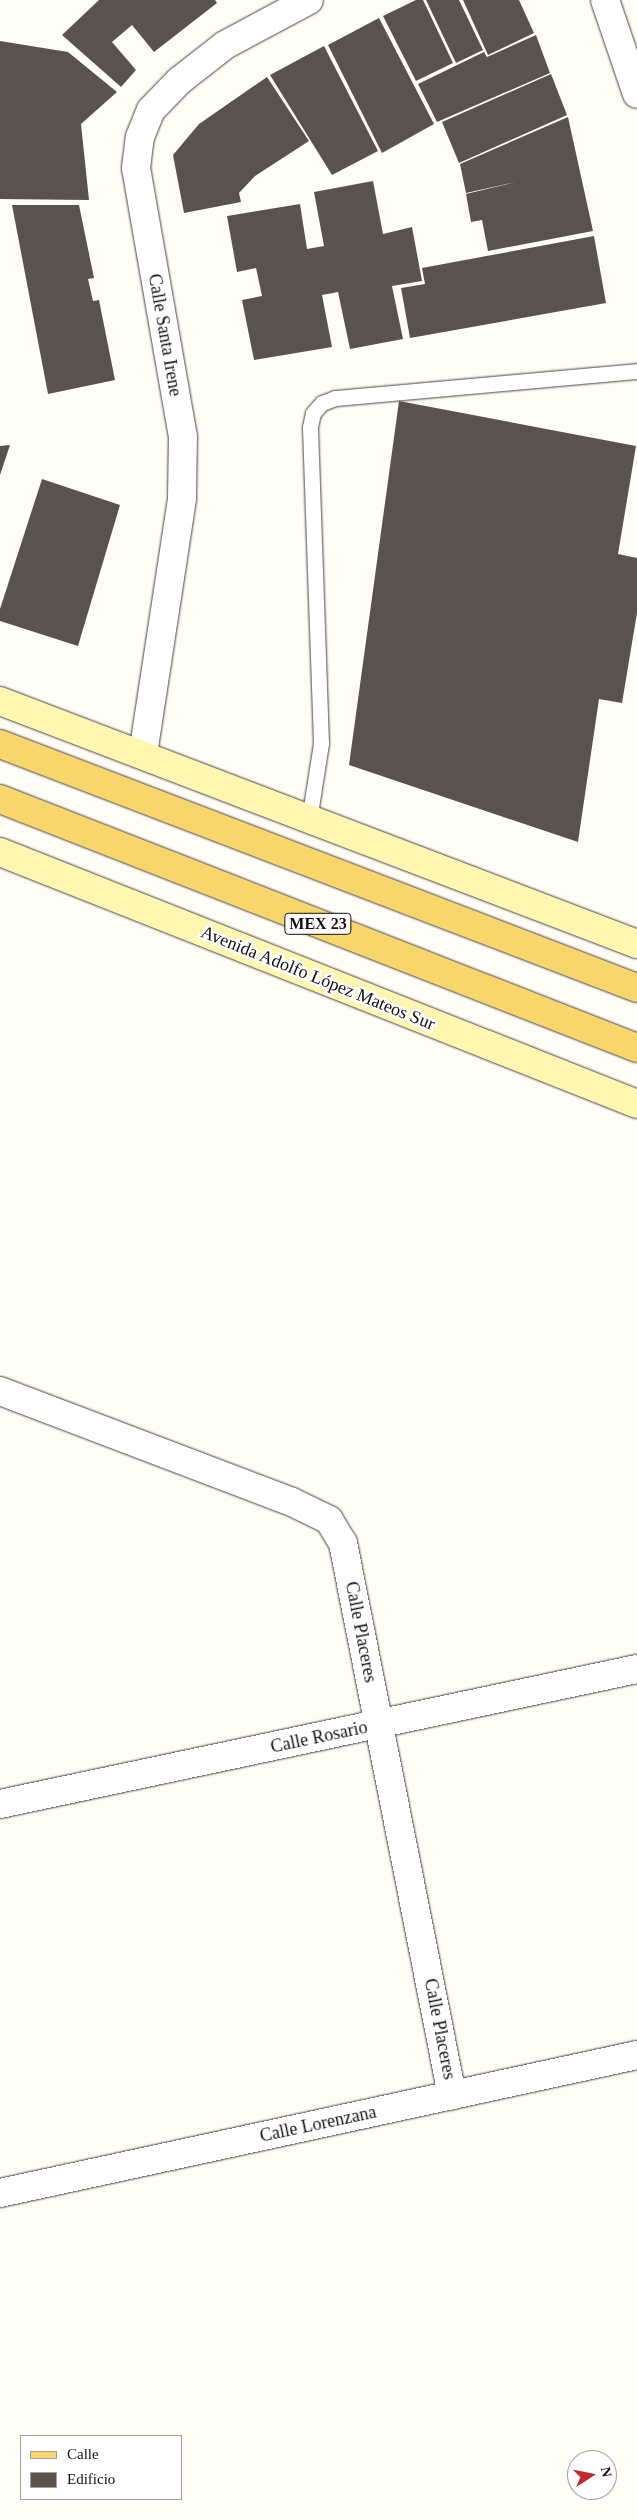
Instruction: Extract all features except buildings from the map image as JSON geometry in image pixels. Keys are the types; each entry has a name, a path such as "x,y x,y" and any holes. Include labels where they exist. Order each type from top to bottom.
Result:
{"main road":[{"path":"0,701 637,944"},
{"path":"0,744 637,988"},
{"name":"MEX 23","path":"0,799 637,1048"},
{"name":"Avenida Adolfo López Mateos Sur","path":"0,852 637,1104"}],"street":[{"name":"Calle Santa Irene","path":"143,754 182,498 183,437 136,168 140,137 151,110 179,81 225,45 309,0"},
{"path":"605,0 637,94"},
{"name":"Calle Placeres","path":"0,1391 292,1502 329,1520 343,1543 452,2095"},
{"name":"Calle Rosario","path":"0,1804 637,1669"},
{"name":"Calle Lorenzana","path":"0,2193 637,2055"}],"lane":[{"path":"310,820 321,742 310,427 313,413 322,403 336,398 637,371"}]}
